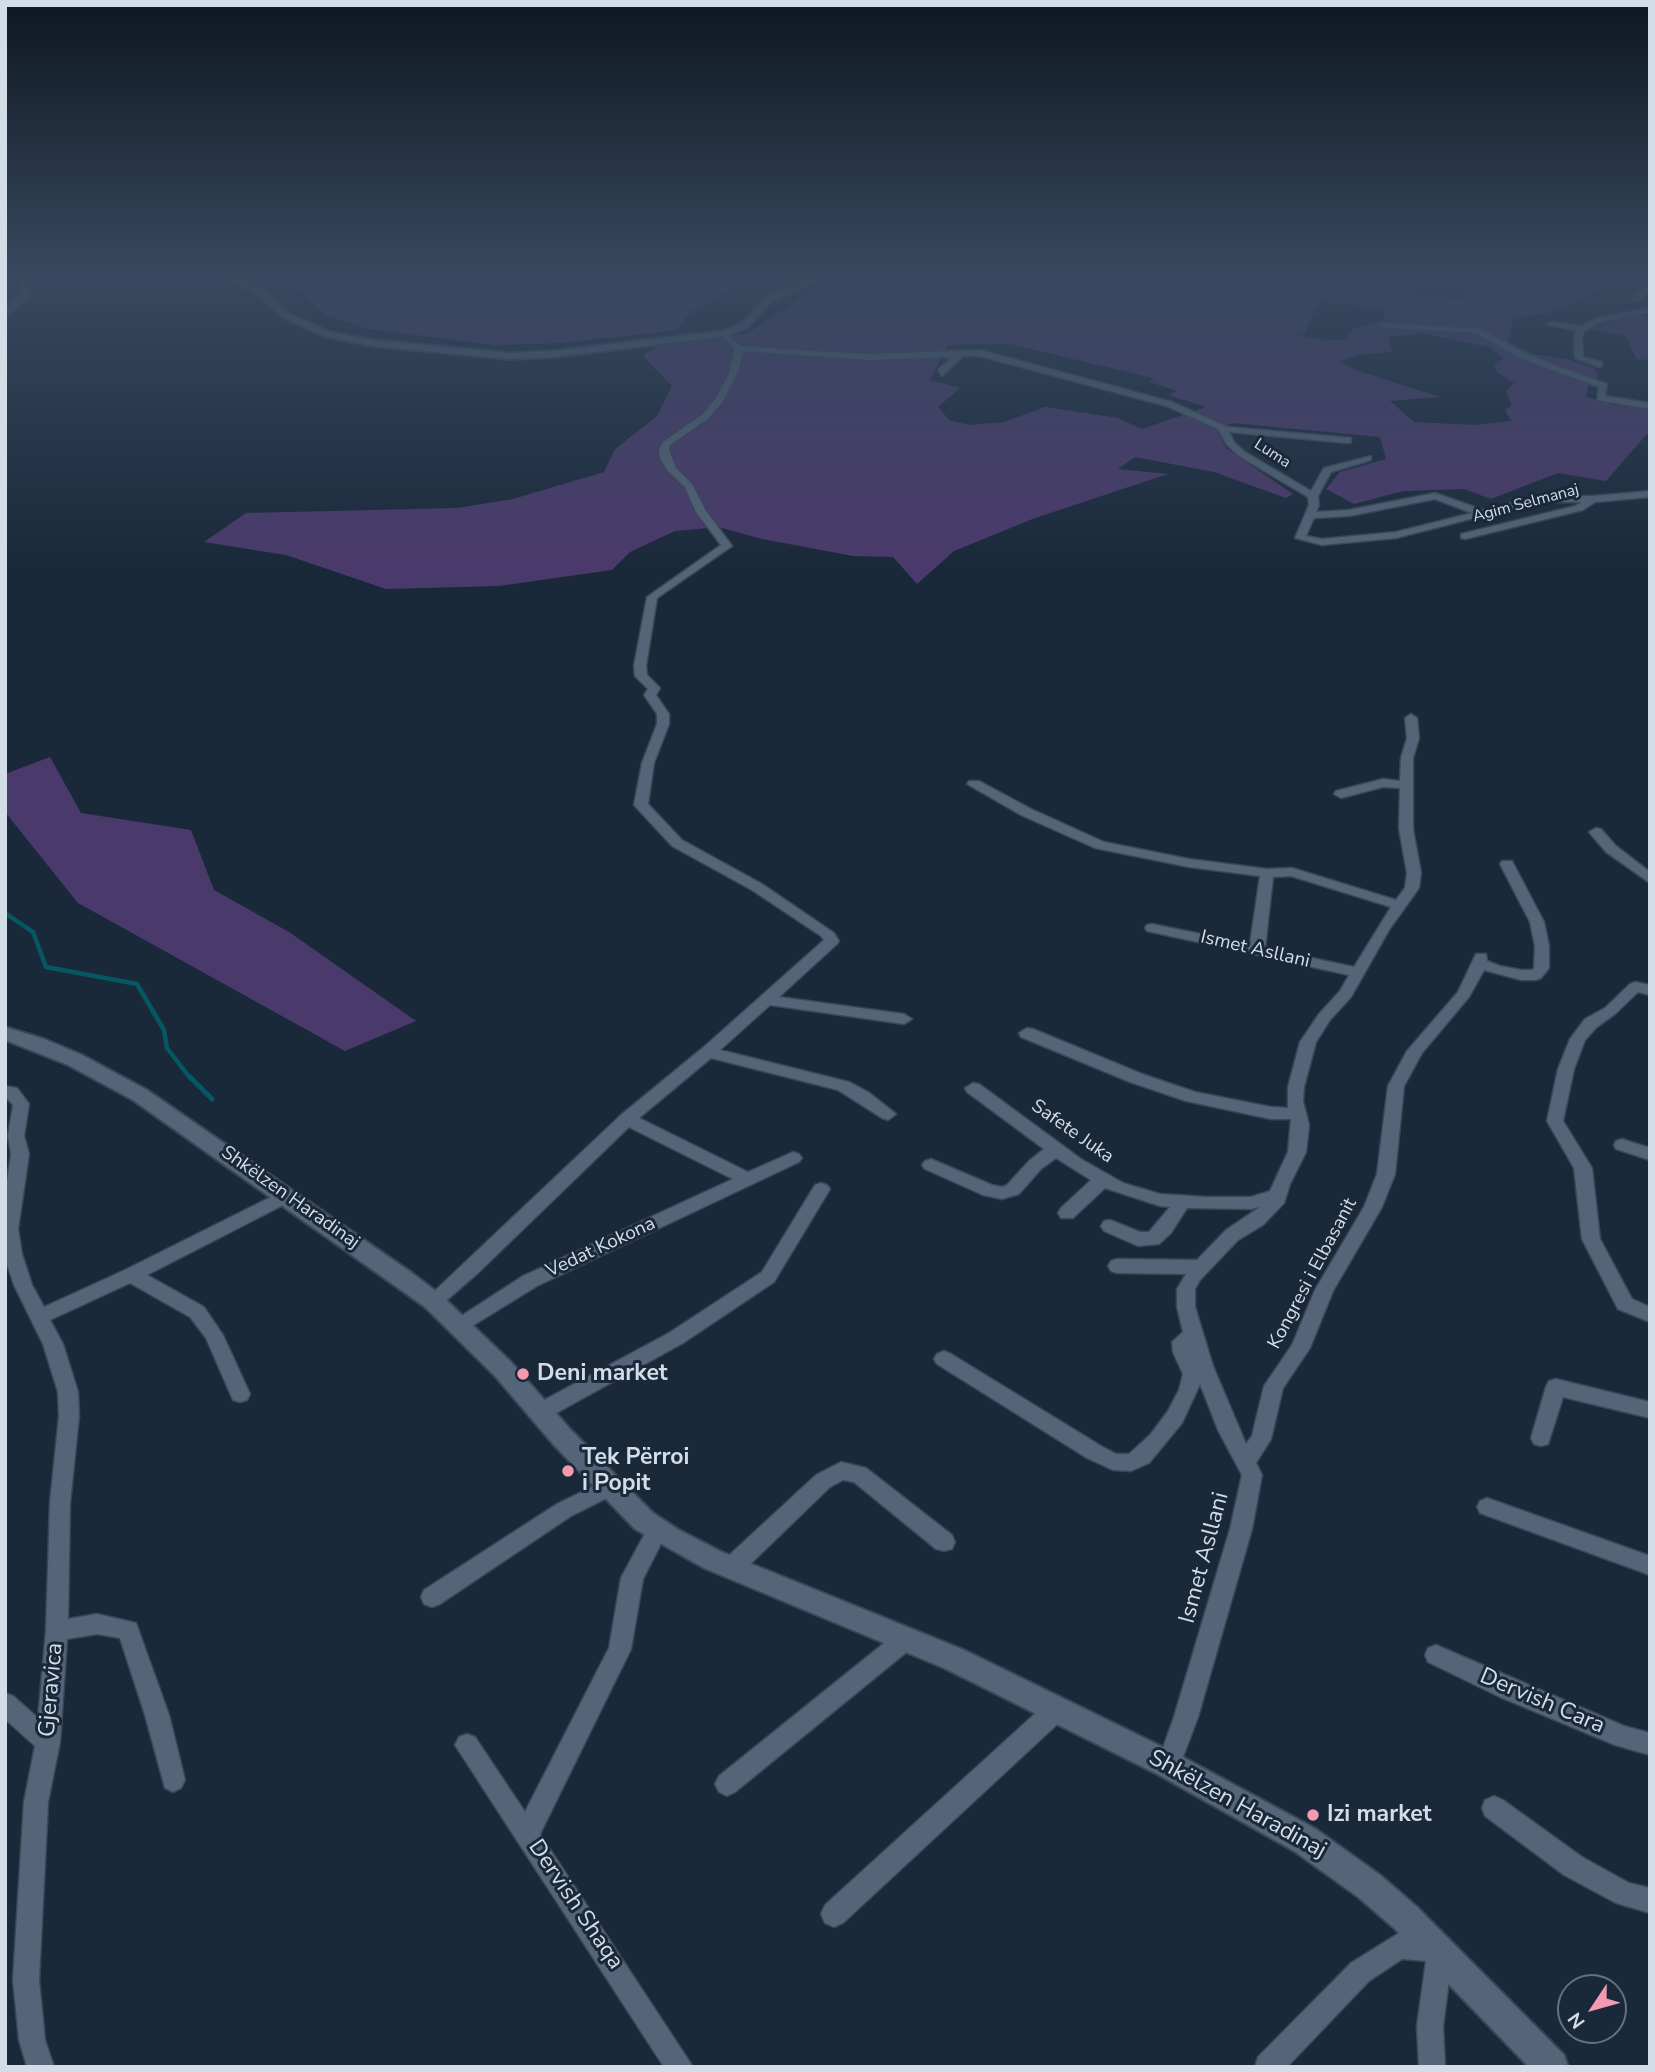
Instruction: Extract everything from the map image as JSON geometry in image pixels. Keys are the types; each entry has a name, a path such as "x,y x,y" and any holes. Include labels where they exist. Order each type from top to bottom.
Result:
{"street":[{"path":"433,1301 473,1267 627,1119 768,1000 832,941 831,937 757,887 677,842 641,805 648,763 663,724 663,715 650,695 654,688 641,676 640,666 652,597 727,546 701,512 689,486 664,458 664,450 666,444 706,416 720,399 733,375"},
{"path":"1062,375 1169,404 1224,428"},
{"path":"1573,375 1604,386 1600,398 1650,406"},
{"name":"Luma","path":"1313,496 1242,454 1224,435 1224,428 1348,440"},
{"path":"1368,458 1327,470 1313,496 1314,505 1300,538 1322,542 1396,535 1536,499 1593,499 1650,494"},
{"path":"1310,515 1349,513 1435,496 1480,512"},
{"name":"Agim Selmanaj","path":"1465,536 1579,508 1593,499"},
{"name":"Ismet Asllani","path":"1169,1765 1241,1529 1252,1475 1216,1401 1186,1307 1186,1289 1202,1267 1232,1236 1257,1220 1275,1203 1297,1152 1300,1119 1295,1101 1298,1074 1308,1042 1324,1017 1346,994 1381,930 1412,888 1415,873 1406,829 1407,758 1413,738 1411,718"},
{"path":"1341,794 1383,783 1406,785"},
{"path":"974,784 1026,812 1100,845 1189,863 1267,873 1292,872 1401,906"},
{"path":"1596,832 1611,849 1650,879"},
{"name":"Kongresi i Elbasanit","path":"1245,1462 1261,1438 1274,1386 1300,1348 1324,1290 1373,1207 1386,1174 1396,1086 1415,1051 1464,994 1475,975 1479,959 1496,970 1521,975 1536,975 1541,968 1542,946 1537,922 1507,864"},
{"path":"1258,949 1267,873"},
{"name":"Ismet Asllani","path":"1152,928 1358,971"},
{"path":"1650,990 1635,987 1610,1011 1591,1023 1578,1039 1566,1069 1555,1121 1583,1168 1591,1239 1625,1304 1650,1315"},
{"path":"768,1000 904,1019"},
{"name":"Shkëlzen Haradinaj","path":"5,1033 66,1055 140,1095 433,1301 542,1411 562,1437 610,1487 657,1530 713,1560 954,1658 1169,1765 1305,1840 1369,1886 1440,1950 1552,2067"},
{"path":"1027,1033 1136,1078 1192,1097 1300,1119"},
{"path":"706,1052 843,1086 888,1114"},
{"path":"1132,1086 1206,1108 1300,1119"},
{"name":"Safete Juka","path":"973,1088 1056,1149 1117,1188 1149,1197 1183,1201 1251,1203 1278,1195"},
{"name":"Gjeravica","path":"5,1091 11,1092 21,1104 16,1136 20,1154 9,1229 23,1285 54,1344 68,1392 69,1416 60,1503 57,1632 48,1742 36,1802 26,1980 32,2040 41,2067"},
{"path":"627,1119 668,1137 749,1180"},
{"path":"1622,1145 1650,1154"},
{"path":"931,1165 979,1187 1002,1194 1013,1189 1035,1165 1056,1149"},
{"name":"Vedat Kokona","path":"459,1327 530,1281 793,1158"},
{"path":"1067,1213 1103,1179"},
{"path":"542,1411 676,1338 768,1277 821,1189"},
{"path":"40,1317 131,1275 287,1196"},
{"path":"1110,1226 1138,1239 1153,1239 1165,1228 1183,1201"},
{"path":"1117,1266 1202,1267"},
{"path":"131,1275 197,1312 214,1335 240,1394"},
{"name":"Ismet Asllani","path":"944,1359 1094,1452 1113,1462 1131,1464 1157,1441 1175,1417 1189,1390 1194,1374 1183,1352 1182,1342 1192,1336 1192,1327"},
{"path":"1541,1438 1556,1387 1650,1410"},
{"path":"733,1567 823,1481 841,1471 859,1474 944,1542"},
{"path":"432,1597 564,1510 610,1487"},
{"path":"1487,1507 1650,1566"},
{"path":"527,1834 620,1649 632,1578 657,1530"},
{"path":"57,1632 97,1624 128,1630 157,1715 173,1780"},
{"path":"727,1784 906,1639"},
{"name":"Dervish Cara","path":"1436,1654 1508,1689 1623,1737 1650,1744"},
{"path":"5,1704 48,1742"},
{"path":"834,1914 1057,1709"},
{"name":"Dervish Shaqa","path":"467,1745 680,2067"},
{"path":"1494,1808 1573,1866 1625,1894 1650,1901"},
{"path":"1268,2067 1360,1972 1381,1955 1399,1946 1440,1950 1430,2025 1432,2067"}],"shaded area":[{"path":"661,375 933,375 930,380 960,388 938,407 949,420 969,425 1004,422 1045,407 1118,418 1142,429 1206,407 1168,395 1177,391 1150,382 1153,378 1139,375 1370,375 1440,397 1390,401 1414,422 1475,425 1511,421 1505,410 1512,405 1506,391 1514,383 1501,375 1597,375 1588,387 1586,397 1615,405 1650,409 1650,435 1646,435 1606,481 1558,473 1491,499 1464,489 1403,491 1354,504 1326,489 1340,472 1386,459 1380,437 1232,423 1217,430 1226,448 1293,494 1286,498 1214,472 1135,457 1118,469 1168,474 1035,518 954,551 917,584 893,557 853,556 762,539 719,527 675,531 630,552 612,570 499,586 386,589 286,555 204,542 246,513 457,508 513,499 604,472 615,449 657,416 672,386"},
{"path":"50,757 81,813 191,830 214,890 289,932 416,1021 345,1051 78,903 5,812 5,774"}],"waterway":[{"path":"5,913 33,932 46,967 137,984 164,1030 167,1048 190,1078"},
{"path":"189,1076 212,1099"}],"place":[{"name":"Deni market","path":"523,1374"},
{"name":"Tek Përroi i Popit","path":"568,1471"},
{"name":"Izi market","path":"1313,1815"}]}
